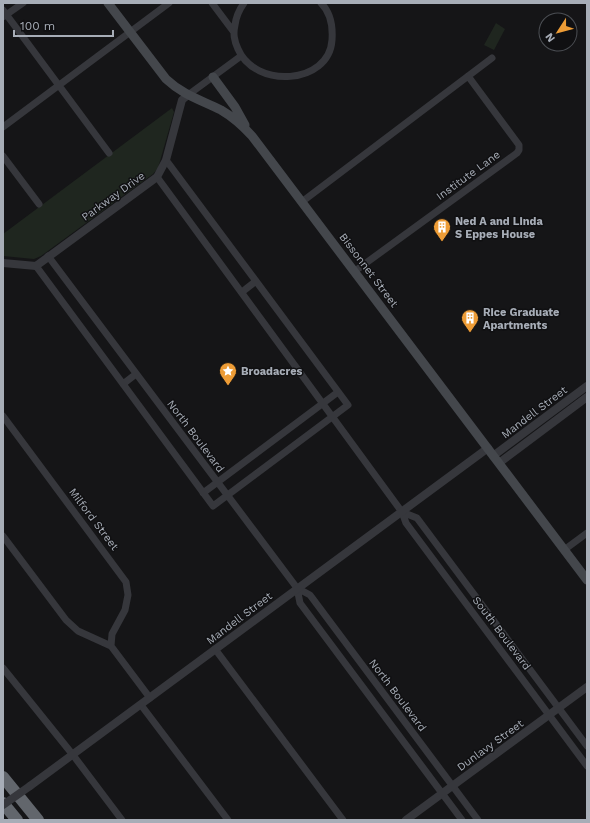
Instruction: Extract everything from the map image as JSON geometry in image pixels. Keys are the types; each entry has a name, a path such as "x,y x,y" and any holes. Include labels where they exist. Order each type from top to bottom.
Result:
{"highway":[{"path":"3,777 38,820"},
{"path":"3,804 17,820"}],"main road":[{"name":"Bissonnet Street","path":"108,3 166,79 176,89 221,111 237,121 252,136 587,580"},
{"path":"213,77 235,108 252,136"}],"street":[{"path":"23,3 4,14 109,153"},
{"path":"3,127 169,3"},
{"path":"212,3 233,31"},
{"path":"244,3 238,12 233,31 235,42 241,56 258,71 275,76 302,74 316,67 327,55 332,42 331,20 329,13 321,3"},
{"path":"188,95 241,56"},
{"path":"303,202 492,58"},
{"name":"Institute Lane","path":"355,271 518,153 519,145 468,76"},
{"name":"Parkway Drive","path":"36,266 158,177 166,160 182,100 188,95"},
{"path":"3,156 39,204"},
{"path":"3,263 36,266 213,506 348,406 166,160"},
{"name":"South Boulevard","path":"158,177 402,512 406,524 587,766"},
{"name":"North Boulevard","path":"48,256 226,496 297,588 310,595 478,820"},
{"path":"242,292 256,281"},
{"path":"122,384 136,374"},
{"name":"Mandell Street","path":"496,459 587,386"},
{"path":"203,493 338,392"},
{"name":"Mandell Street","path":"496,459 587,397"},
{"name":"Milford Street","path":"3,416 126,582 128,595 125,610 112,634 111,646"},
{"name":"Mandell Street","path":"3,804 142,705 297,588 488,448"},
{"name":"South Boulevard","path":"402,512 417,518 587,746"},
{"path":"564,550 587,533"},
{"path":"3,536 66,620 78,632 111,646 150,698"},
{"name":"North Boulevard","path":"297,588 300,603 462,820"},
{"path":"215,649 344,820"},
{"path":"3,668 73,755 122,820"},
{"name":"Dunlavy Street","path":"406,820 587,687"},
{"path":"142,705 228,820"}],"shaded area":[{"path":"496,23 505,29 494,50 484,45"},
{"path":"172,108 174,112 158,168 153,174 41,256 34,259 3,256 3,234"}],"place":[{"name":"Ned A and Linda S Eppes House","path":"442,242"},
{"name":"Rice Graduate Apartments","path":"470,333"},
{"name":"Broadacres","path":"228,386"}]}
